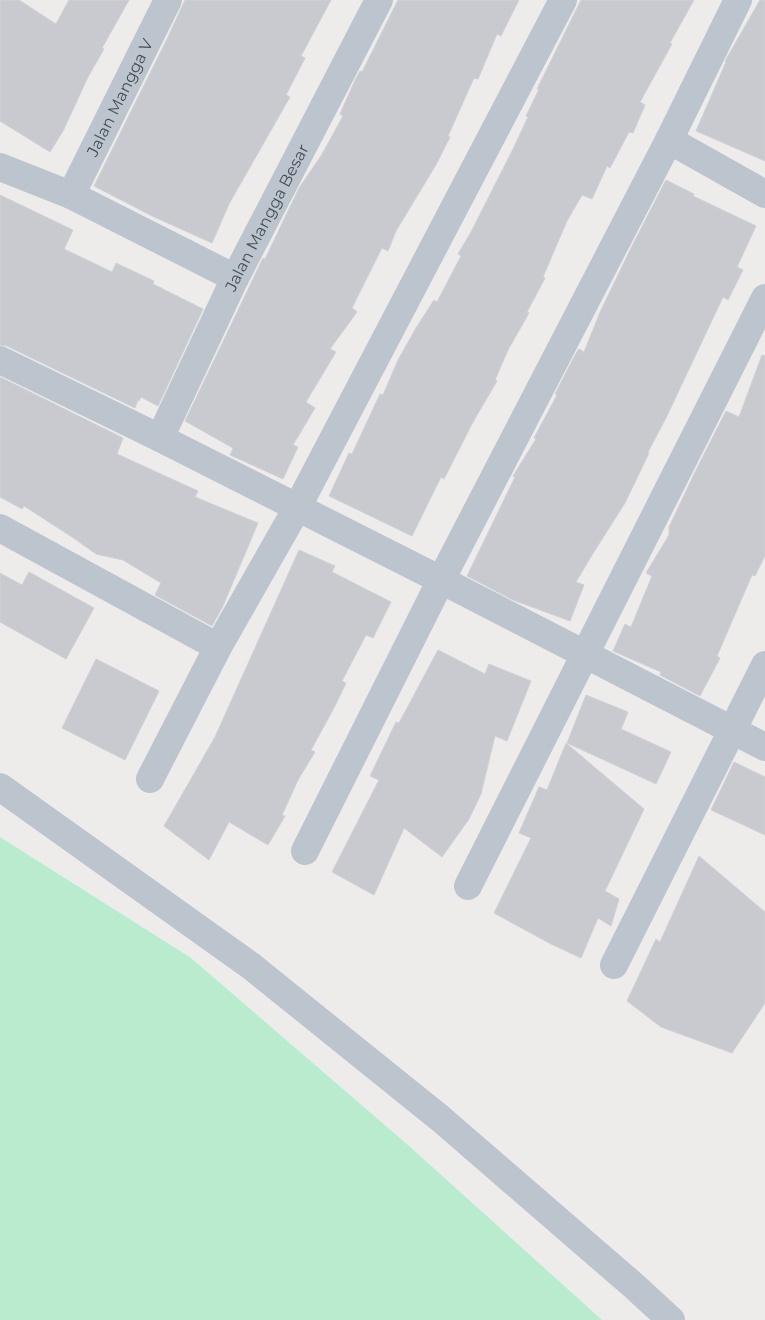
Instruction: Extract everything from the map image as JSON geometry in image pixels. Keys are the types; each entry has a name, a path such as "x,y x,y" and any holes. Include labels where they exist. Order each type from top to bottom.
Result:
{"street":[{"name":"Jalan Mangga V","path":"70,195 168,0"},
{"name":"Jalan Mangga Besar","path":"160,438 235,278 379,0"},
{"path":"150,779 218,647 297,508 563,0"},
{"path":"305,851 441,580 669,140 738,0"},
{"path":"669,140 765,194"},
{"path":"0,167 70,195 235,278"},
{"path":"468,886 765,298"},
{"path":"0,360 160,438 441,580 765,747"},
{"path":"0,528 218,647"},
{"path":"614,965 765,665"},
{"path":"0,787 258,972 442,1119 671,1320"}],"green space":[{"path":"0,837 191,958 409,1146 602,1320 0,1320"}],"building":[{"path":"0,0 19,0 56,24 69,0 129,0 102,48 104,49 88,77 63,131 50,152 0,121"},
{"path":"185,0 331,0 301,56 305,58 286,95 290,97 229,204 212,243 152,216 94,186"},
{"path":"398,0 519,0 501,36 497,34 478,79 474,78 448,136 450,137 437,163 396,231 388,251 382,248 352,308 357,312 330,349 336,352 306,402 315,408 293,445 298,447 283,479 230,455 233,448 185,421 263,258 265,259 299,188 321,156 343,116 340,114 356,78 360,71 362,72"},
{"path":"581,0 694,0 640,102 645,105 633,133 629,132 610,168 607,166 592,199 582,195 567,221 543,277 545,278 527,312 529,313 508,350 495,380 497,381 473,422 444,479 441,477 412,536 329,496 349,453 352,454 380,394 383,395 398,360 434,300 437,302 461,256 458,254 514,147 539,89 537,89"},
{"path":"760,0 765,0 765,161 696,131 725,61"},
{"path":"666,180 694,194 693,196 756,226 737,267 743,270 728,300 723,297 625,503 576,582 584,585 570,621 513,600 467,576 515,477 513,476 536,439 534,438 557,395 555,394 575,355 579,349 584,352 601,310"},
{"path":"0,195 73,230 64,249 112,272 116,263 154,281 153,284 203,309 158,406 141,397 135,408 7,346 0,345"},
{"path":"762,355 765,356 765,556 755,576 752,575 717,656 720,658 700,696 660,675 661,672 613,651 625,624 631,627 652,576 646,573 669,535 669,527 726,411 739,417"},
{"path":"0,377 123,438 117,454 198,491 195,497 258,523 223,606 212,626 155,595 161,583 123,560 96,554 24,506 22,509 0,497"},
{"path":"299,550 335,566 332,572 391,602 373,638 366,635 342,681 346,683 311,750 315,752 298,780 282,815 285,816 268,845 229,822 209,860 164,826 215,737"},
{"path":"29,572 94,608 66,659 0,622 0,573 22,585"},
{"path":"438,650 485,674 489,664 531,681 507,741 495,736 481,794 469,819 442,857 404,828 374,895 332,872 379,780 370,776 396,722 399,723"},
{"path":"96,659 159,691 125,760 62,728"},
{"path":"586,695 628,712 621,729 671,752 656,784 567,743"},
{"path":"566,743 644,809 605,891 619,899 611,926 598,918 581,958 494,913 531,838 519,833 539,787 547,790"},
{"path":"734,762 765,777 765,835 711,810"},
{"path":"699,856 765,912 765,1003 732,1053 661,1027 627,1001 656,939 660,942"}]}
